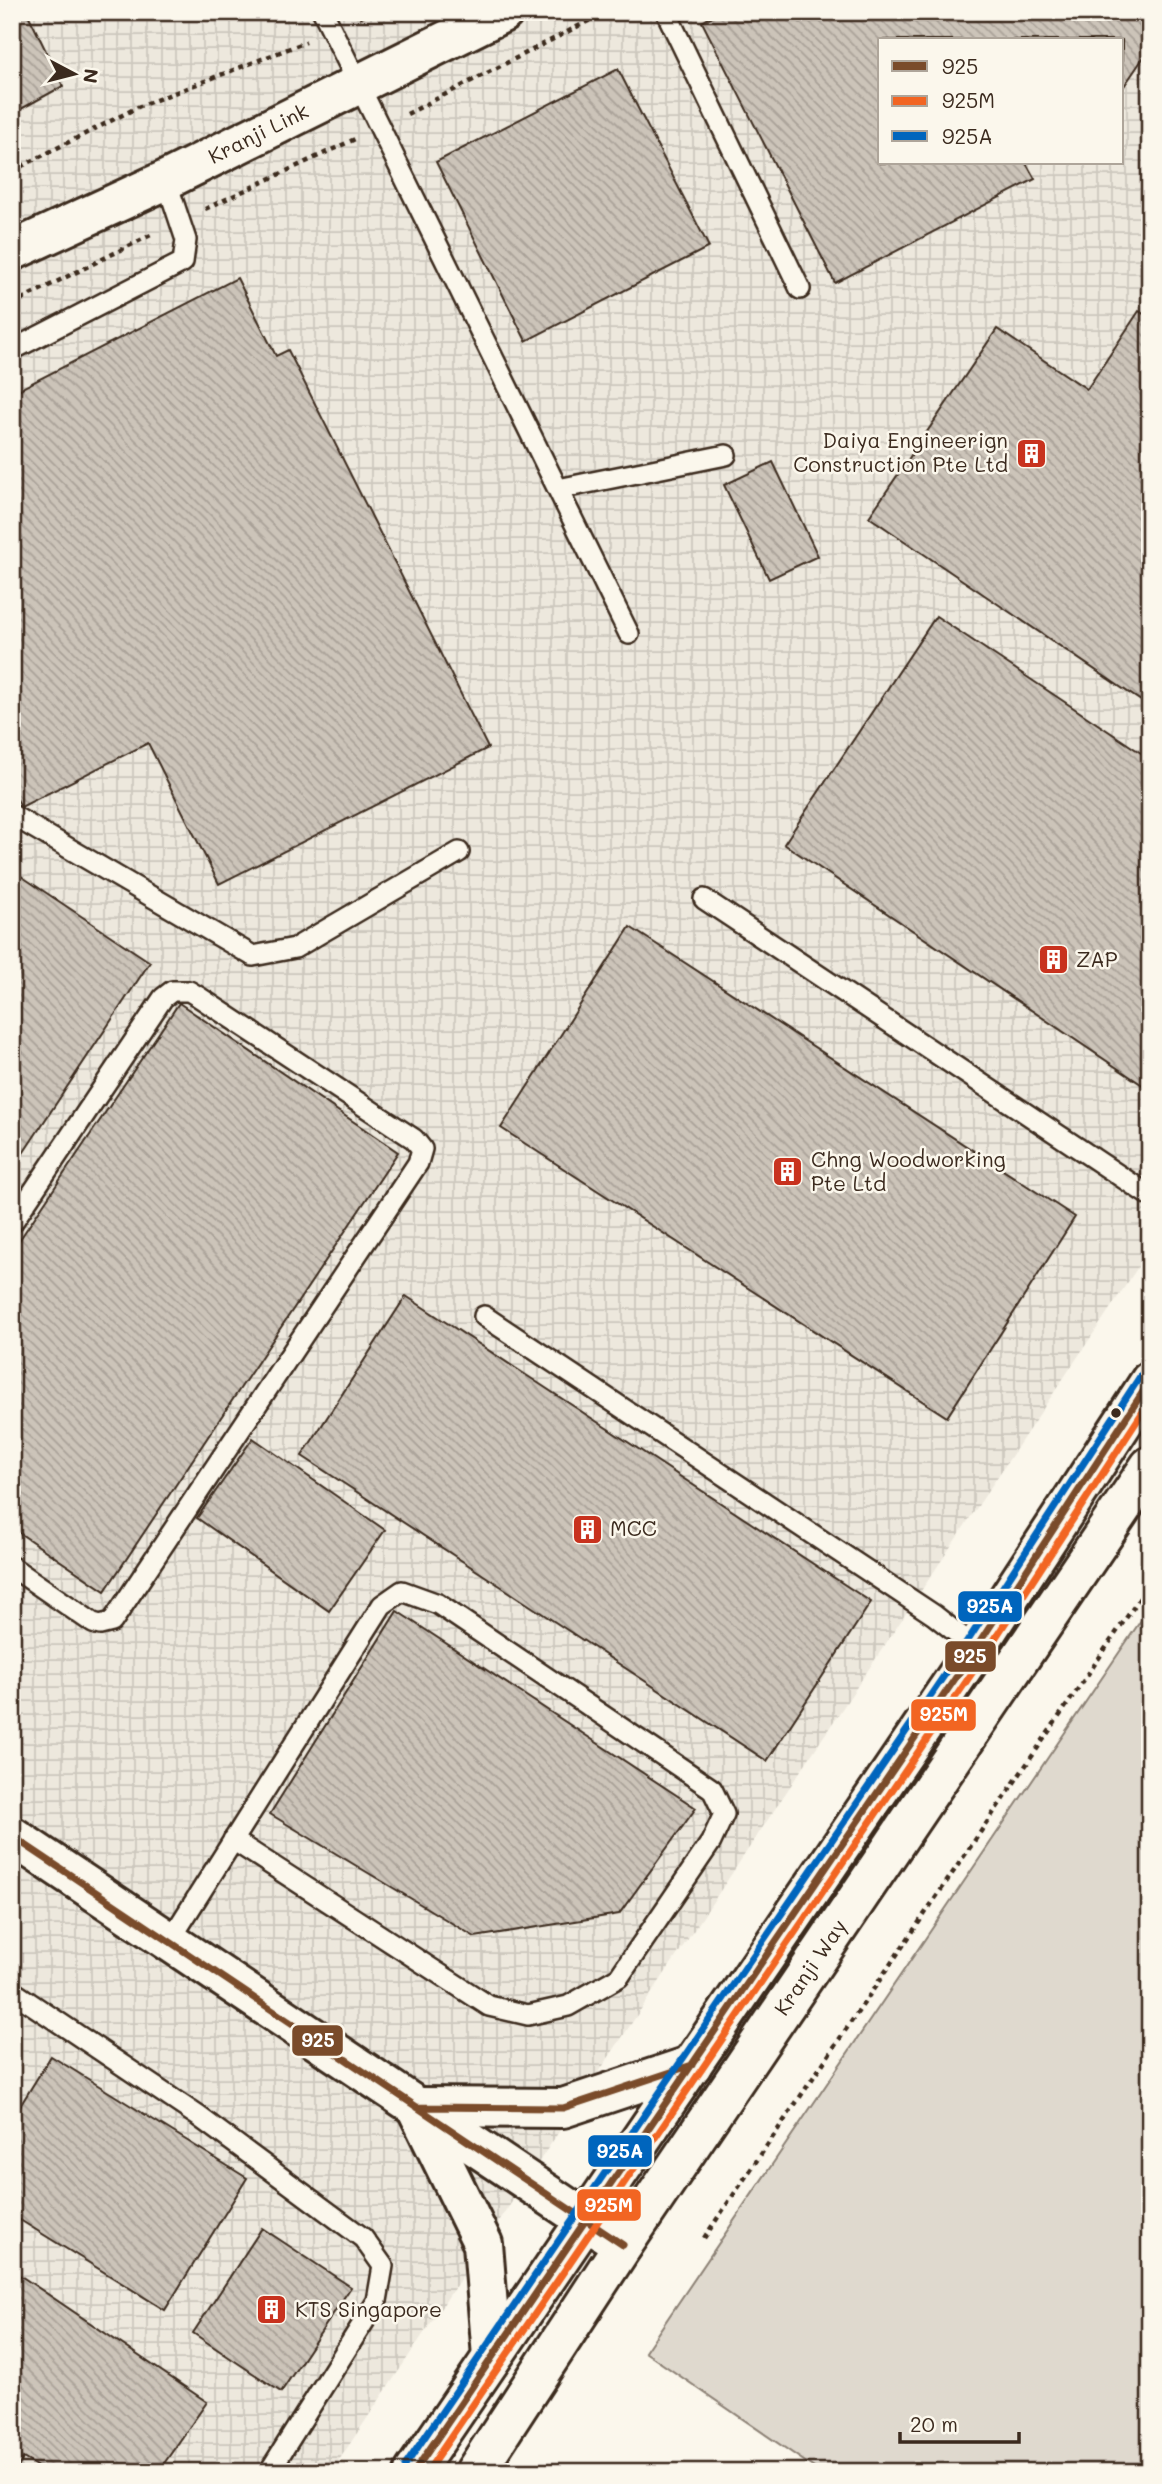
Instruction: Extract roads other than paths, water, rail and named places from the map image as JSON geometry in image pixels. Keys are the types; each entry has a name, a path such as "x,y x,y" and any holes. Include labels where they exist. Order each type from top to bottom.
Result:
{"main road":[{"name":"Kranji Link","path":"12,251 166,180 503,12"},
{"name":"Kranji Way","path":"414,2472 976,1648 1150,1381"},
{"name":"Kranji Way","path":"475,2472 623,2245 1150,1466"},
{"path":"12,1836 623,2245"},
{"path":"416,2107 563,2108 692,2065"},
{"path":"416,2107 483,2244 492,2357"}],"lane":[{"path":"323,12 629,634"},
{"path":"666,12 800,289"},
{"path":"12,350 183,262 186,240 166,180"},
{"path":"558,489 726,454"},
{"path":"12,815 253,957 295,948 459,852"},
{"path":"704,899 1150,1196"},
{"path":"12,1223 163,999 172,991 180,989 189,991 414,1139 422,1149 418,1163 112,1622 100,1625 93,1623 12,1567"},
{"path":"484,1316 933,1615 976,1648"},
{"path":"169,1942 233,1840 382,1605 402,1591 438,1604 712,1789 724,1814 710,1842 620,1977 568,2006 528,2015 489,2006 233,1840"},
{"path":"12,1991 198,2116 363,2238 383,2266 377,2301 269,2472"}],"place":[{"name":"Daiya Engineerign Construction Pte Ltd","path":"1031,453"},
{"name":"ZAP","path":"1053,960"},
{"name":"Chng Woodworking Pte Ltd","path":"788,1172"},
{"name":"MCC","path":"587,1529"},
{"name":"KTS Singapore","path":"272,2310"}]}
